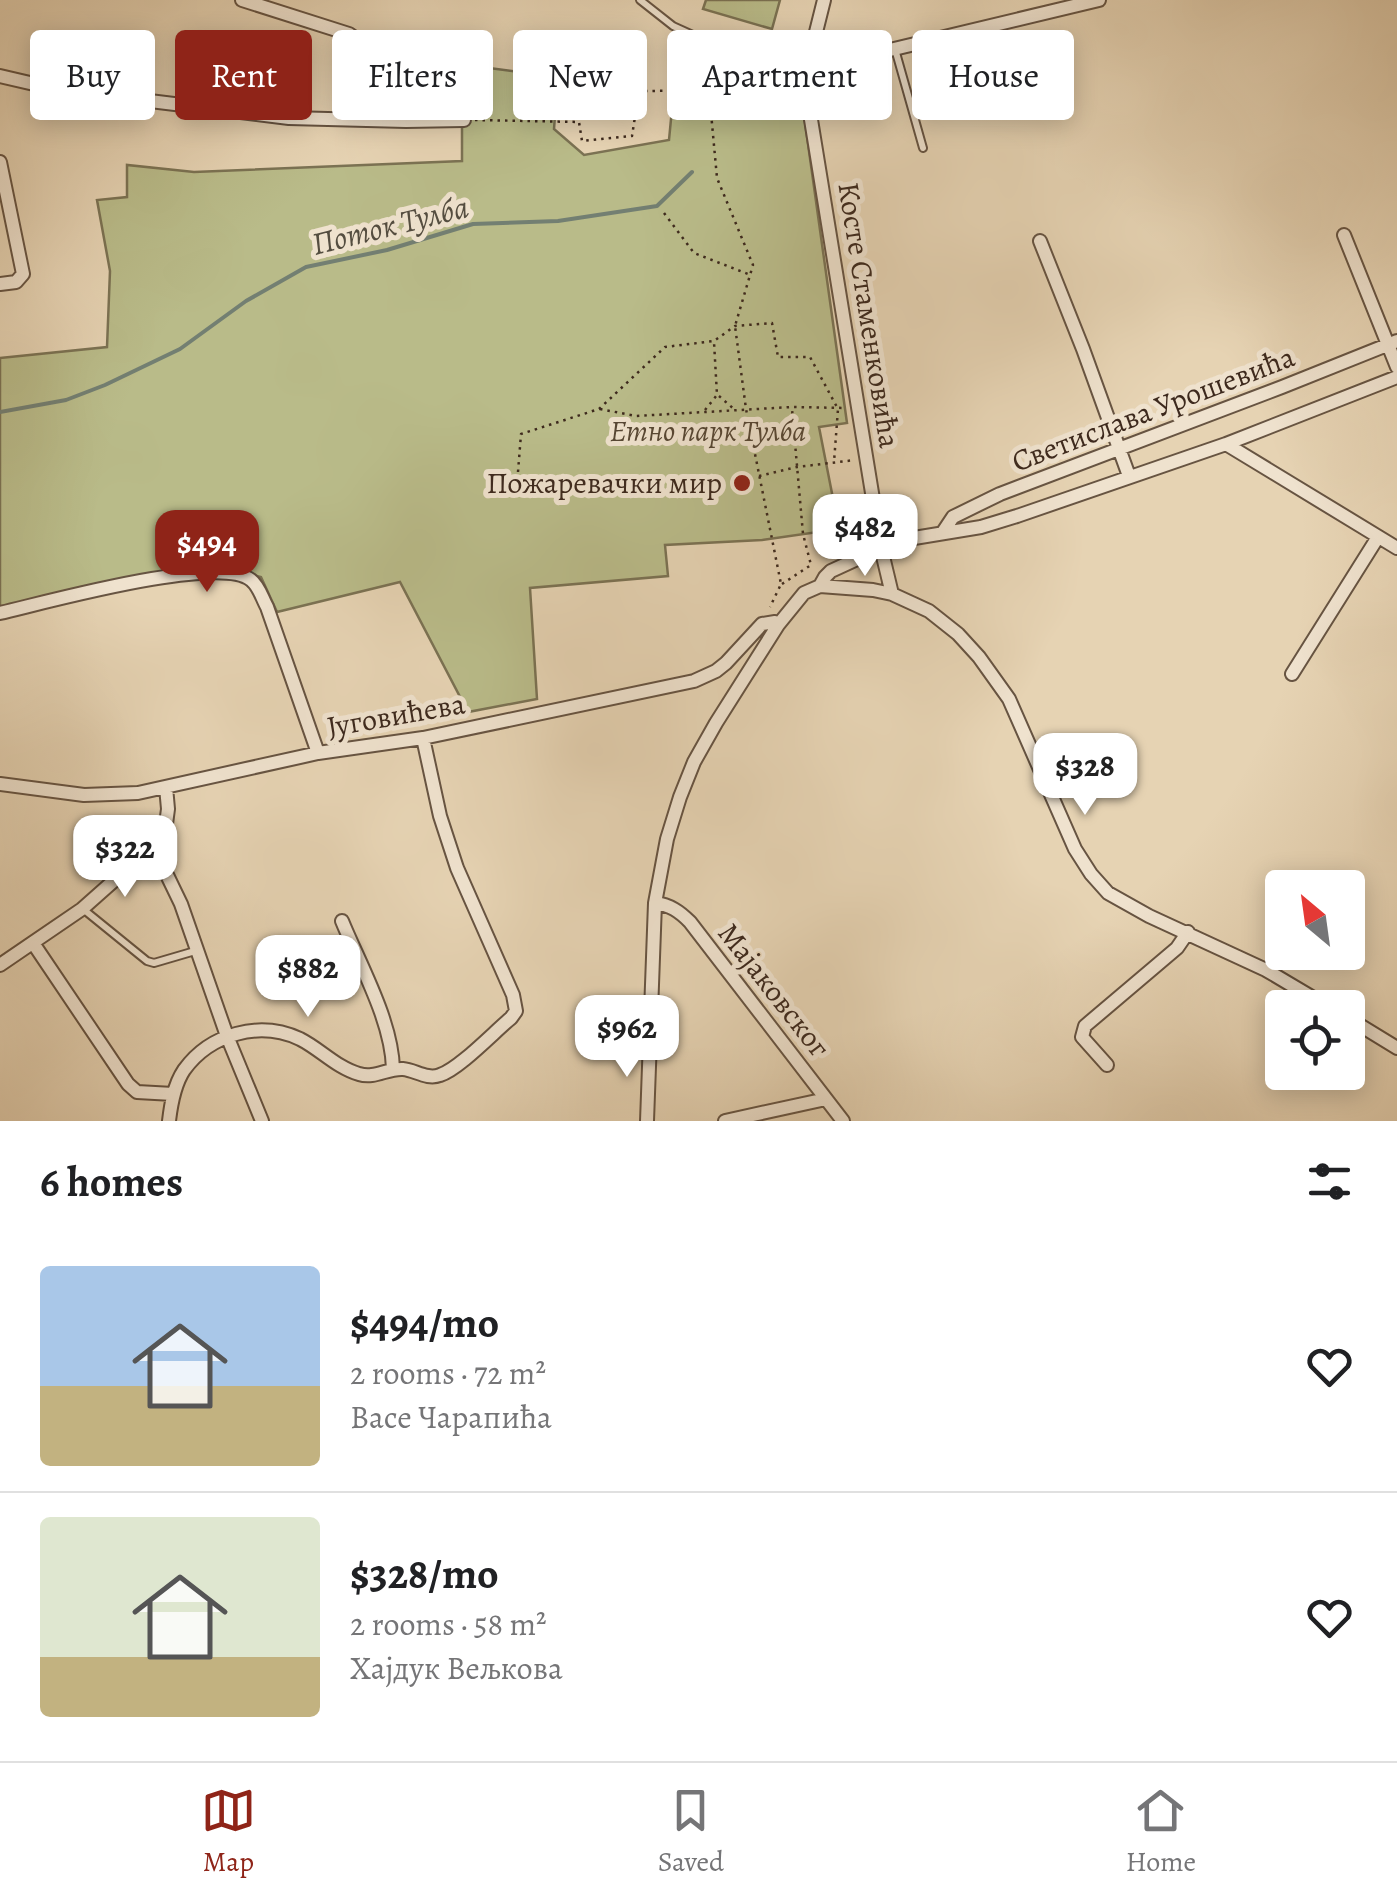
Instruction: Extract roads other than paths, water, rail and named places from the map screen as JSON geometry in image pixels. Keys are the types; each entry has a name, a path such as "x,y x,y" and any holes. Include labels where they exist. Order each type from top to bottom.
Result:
{"street":[{"path":"242,0 336,30"},
{"name":"Косте Стаменковића","path":"816,30 824,0"},
{"path":"892,50 1098,0"},
{"path":"0,76 60,90 332,120"},
{"name":"Косте Стаменковића","path":"814,120 866,458 892,594"},
{"path":"0,162 24,274 16,282 0,284"},
{"path":"1344,235 1392,342 1397,368"},
{"path":"1040,241 1130,476"},
{"name":"Светислава Урошевића","path":"943,532 953,517 965,510 1392,342"},
{"name":"Светислава Урошевића","path":"647,1121 654,903 667,839 694,762 778,625 804,593 820,586 831,572 902,540 982,527 1226,444 1397,377"},
{"path":"1226,444 1397,548"},
{"path":"1292,674 1378,538"},
{"path":"0,613 163,576 212,574 250,579 266,607 318,753"},
{"path":"820,586 892,594 929,612 958,634 1009,699 1076,849 1108,893 1300,990"},
{"name":"Југовићева","path":"0,784 84,795 138,794 318,753 423,738 694,681 726,663 762,624 778,625"},
{"path":"170,1121 173,1094 182,1072 227,1036 253,1030 276,1031 300,1039 354,1073 366,1076 408,1069 430,1076 452,1068 516,1011 451,851 423,738"},
{"path":"0,965 82,909 152,846 166,824 166,786"},
{"path":"152,846 181,904 227,1036 262,1121"},
{"name":"Мајаковског","path":"654,903 666,904 690,922 843,1121"},
{"path":"342,921 385,1028 393,1052 393,1069"},
{"path":"1108,1065 1082,1037 1085,1026 1177,948 1188,932"},
{"path":"32,944 128,1084 137,1092 173,1094"},
{"path":"1365,1028 1397,1048"},
{"path":"725,1121 826,1099"}],"lane":[{"path":"640,0 683,30"},
{"path":"896,49 923,148"},
{"path":"82,909 147,962 198,950"}],"waterway":[{"name":"Поток Тулба","path":"0,412 66,400 105,385 180,349 246,301 306,267 387,250 473,224 558,221 657,206 692,172"}],"place":[{"name":"Пожаревачки мир","path":"742,483"}],"park label":[{"name":"Етно парк Тулба","path":"708,431"}]}
